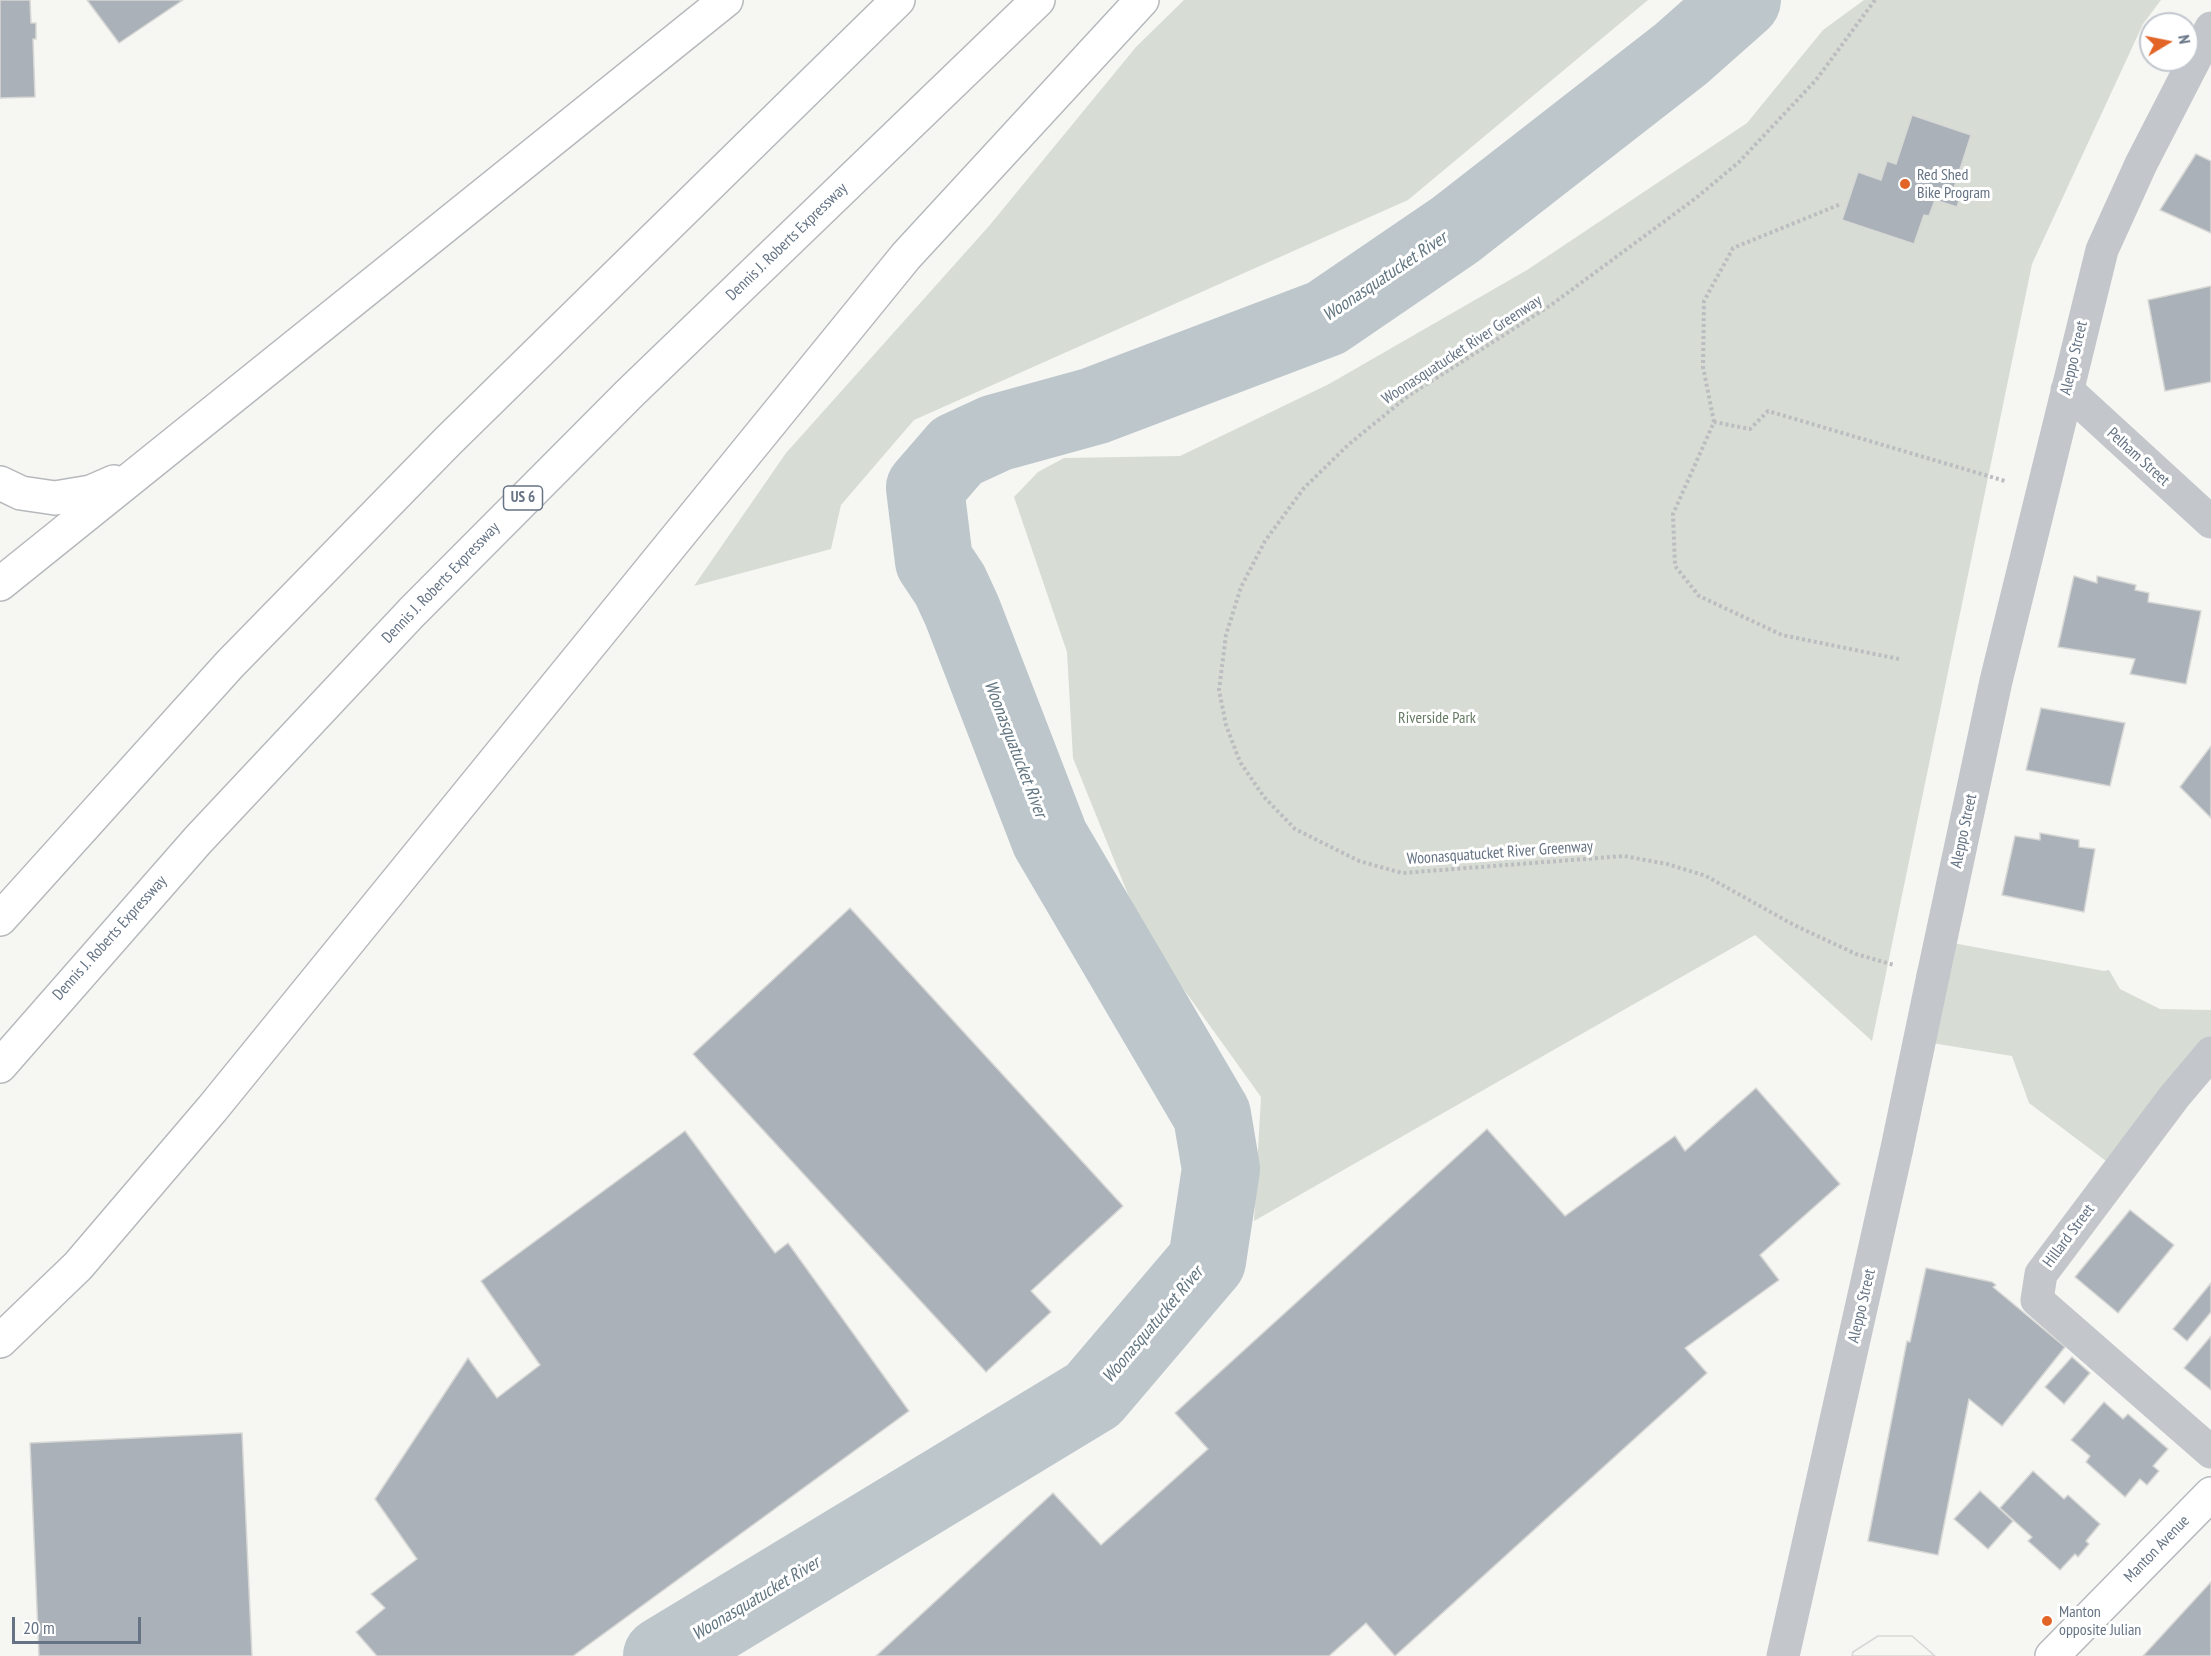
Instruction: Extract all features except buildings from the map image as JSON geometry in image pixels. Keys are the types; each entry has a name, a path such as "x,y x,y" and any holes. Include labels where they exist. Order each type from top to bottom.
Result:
{"main road":[{"path":"0,584 726,0"},
{"path":"0,919 27,886 230,664 448,441 898,0"},
{"name":"Dennis J. Roberts Expressway","path":"0,1066 35,1022 198,840 412,612 630,393 1038,0"},
{"path":"0,1341 78,1266 212,1109 906,256 1142,0"},
{"path":"0,483 38,498 64,497 91,492 145,466"},
{"name":"Manton Avenue","path":"2052,1656 2211,1494"}],"street":[{"name":"Aleppo Street","path":"1783,1656 1898,1148 1996,681 2102,250 2141,164 2211,28"},
{"name":"Pelham Street","path":"2067,390 2211,522"},
{"name":"Hillard Street","path":"2211,1053 2174,1097 2041,1274 2037,1300 2211,1452"}],"path":[{"name":"Woonasquatucket River Greenway","path":"1875,0 1816,80 1739,162 1696,198 1551,305 1408,396 1348,445 1304,488 1265,541 1241,587 1226,634 1219,690 1226,725 1240,762 1264,797 1295,829 1359,861 1402,873 1624,856 1667,864 1706,876 1794,925 1856,954 1933,975"},
{"path":"1841,204 1733,248 1704,301 1703,367 1714,422 1673,514 1675,566 1699,596 1782,635 1899,659"},
{"path":"1714,422 1750,429 1768,411 2043,493"}],"green space":[{"path":"1184,0 1648,0 1408,200 914,420 841,505 831,549 694,586 786,453 989,226 1136,47"},
{"name":"Riverside Park","path":"1864,0 2161,0 2152,12 2139,12 2139,33 2032,264 1872,1041 1755,935 1254,1221 1261,1097 1144,934 1073,758 1067,652 1014,497 1038,472 1064,458 1180,456 1329,384 1527,270 1747,123 1823,30"},
{"path":"1931,939 2104,971 2109,970 2120,989 2160,1009 2211,1010 2211,1061 2114,1167 2029,1103 2012,1056 1913,1040"}],"waterway":[{"name":"Woonasquatucket River","path":"662,1656 1093,1395 1207,1261 1221,1169 1212,1115 1050,839 962,611 950,585 934,561 925,488 957,451 996,433 1094,406 1326,318 1455,230 1681,54 1742,0"}],"place":[{"name":"Red Shed Bike Program","path":"1905,184"},
{"name":"Manton opposite Julian","path":"2047,1621"}]}
